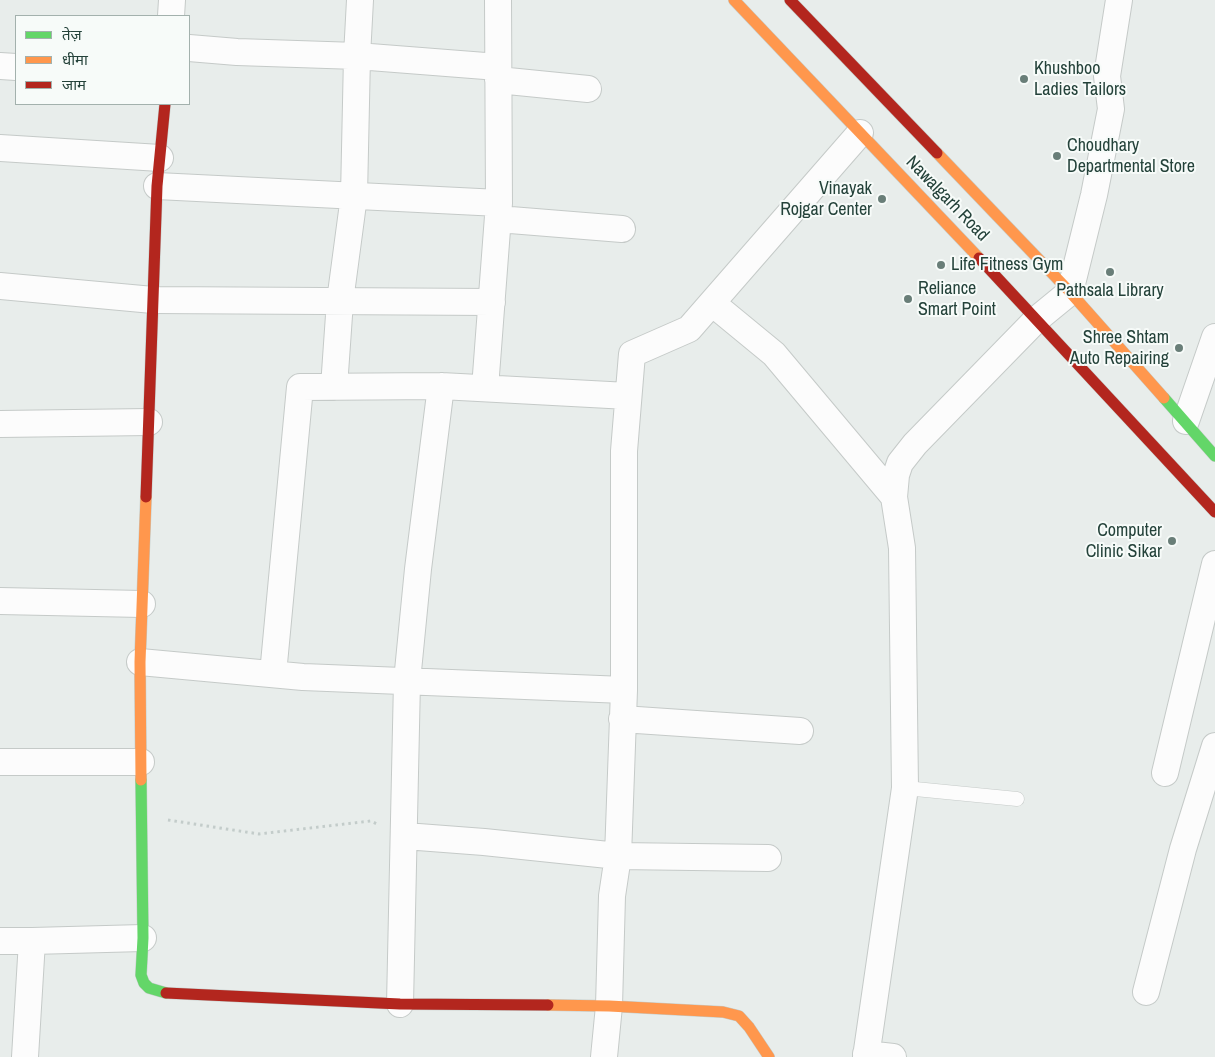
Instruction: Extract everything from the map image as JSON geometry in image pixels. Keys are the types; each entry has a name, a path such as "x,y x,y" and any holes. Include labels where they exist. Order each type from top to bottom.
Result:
{"street":[{"path":"171,15 172,0"},
{"path":"334,386 340,301 354,196 360,0"},
{"path":"485,388 498,211 498,0"},
{"name":"Nawalgarh Road","path":"734,0 1037,319 1215,512"},
{"path":"894,1057 866,1055 897,851 904,788 902,548 894,497 896,475 900,464 915,444 1037,319 1070,292 1094,195 1110,109 1107,76 1119,0"},
{"path":"794,1 1070,292 1215,456"},
{"path":"190,48 236,52 357,56 498,74 588,89"},
{"path":"0,66 15,67"},
{"path":"165,105 157,186 140,662 143,938 140,970 142,982 150,990 164,994 400,1004 609,1006 723,1012 739,1016 749,1027 769,1057"},
{"path":"604,1057 609,1006 612,896 618,856 624,690 624,451 632,354 689,329 860,133"},
{"path":"0,148 160,158"},
{"path":"157,186 354,196 498,211 622,228"},
{"path":"0,286 153,300 492,302"},
{"path":"712,303 774,354 894,497"},
{"path":"1186,421 1215,337"},
{"path":"273,674 300,387 441,386 628,396"},
{"path":"400,1004 407,682 418,569 441,386"},
{"path":"0,424 149,422"},
{"path":"1165,773 1215,564"},
{"path":"0,601 142,604"},
{"path":"140,662 273,674 407,682 624,690"},
{"path":"622,719 800,730"},
{"path":"1146,992 1182,850 1215,746"},
{"path":"0,762 141,762"},
{"path":"405,836 618,856 768,858"},
{"path":"0,941 143,938"},
{"path":"25,1057 32,941"}],"lane":[{"path":"904,788 1017,799"}],"path":[{"path":"141,815 259,834 371,821 405,836"}],"traffic: fast":[{"path":"1164,398 1215,456"},
{"path":"141,780 143,938 141,975 144,983 149,988 166,993"}],"traffic: slow":[{"path":"734,0 979,258"},
{"path":"937,153 1070,292 1164,398"},
{"path":"141,780 140,662 146,497"},
{"path":"548,1005 723,1012 739,1016 749,1027 769,1057"}],"traffic: jam":[{"path":"790,0 937,153"},
{"path":"146,497 157,186 165,105"},
{"path":"979,258 1215,512"},
{"path":"166,993 400,1004 548,1005"}],"place":[{"name":"Khushboo Ladies Tailors","path":"1024,79"},
{"name":"Choudhary Departmental Store","path":"1057,156"},
{"name":"Vinayak Rojgar Center","path":"882,199"},
{"name":"Life Fitness Gym","path":"941,265"},
{"name":"Pathsala Library","path":"1110,272"},
{"name":"Reliance Smart Point","path":"908,299"},
{"name":"Shree Shtam Auto Repairing","path":"1179,348"},
{"name":"Computer Clinic Sikar","path":"1172,541"}]}
